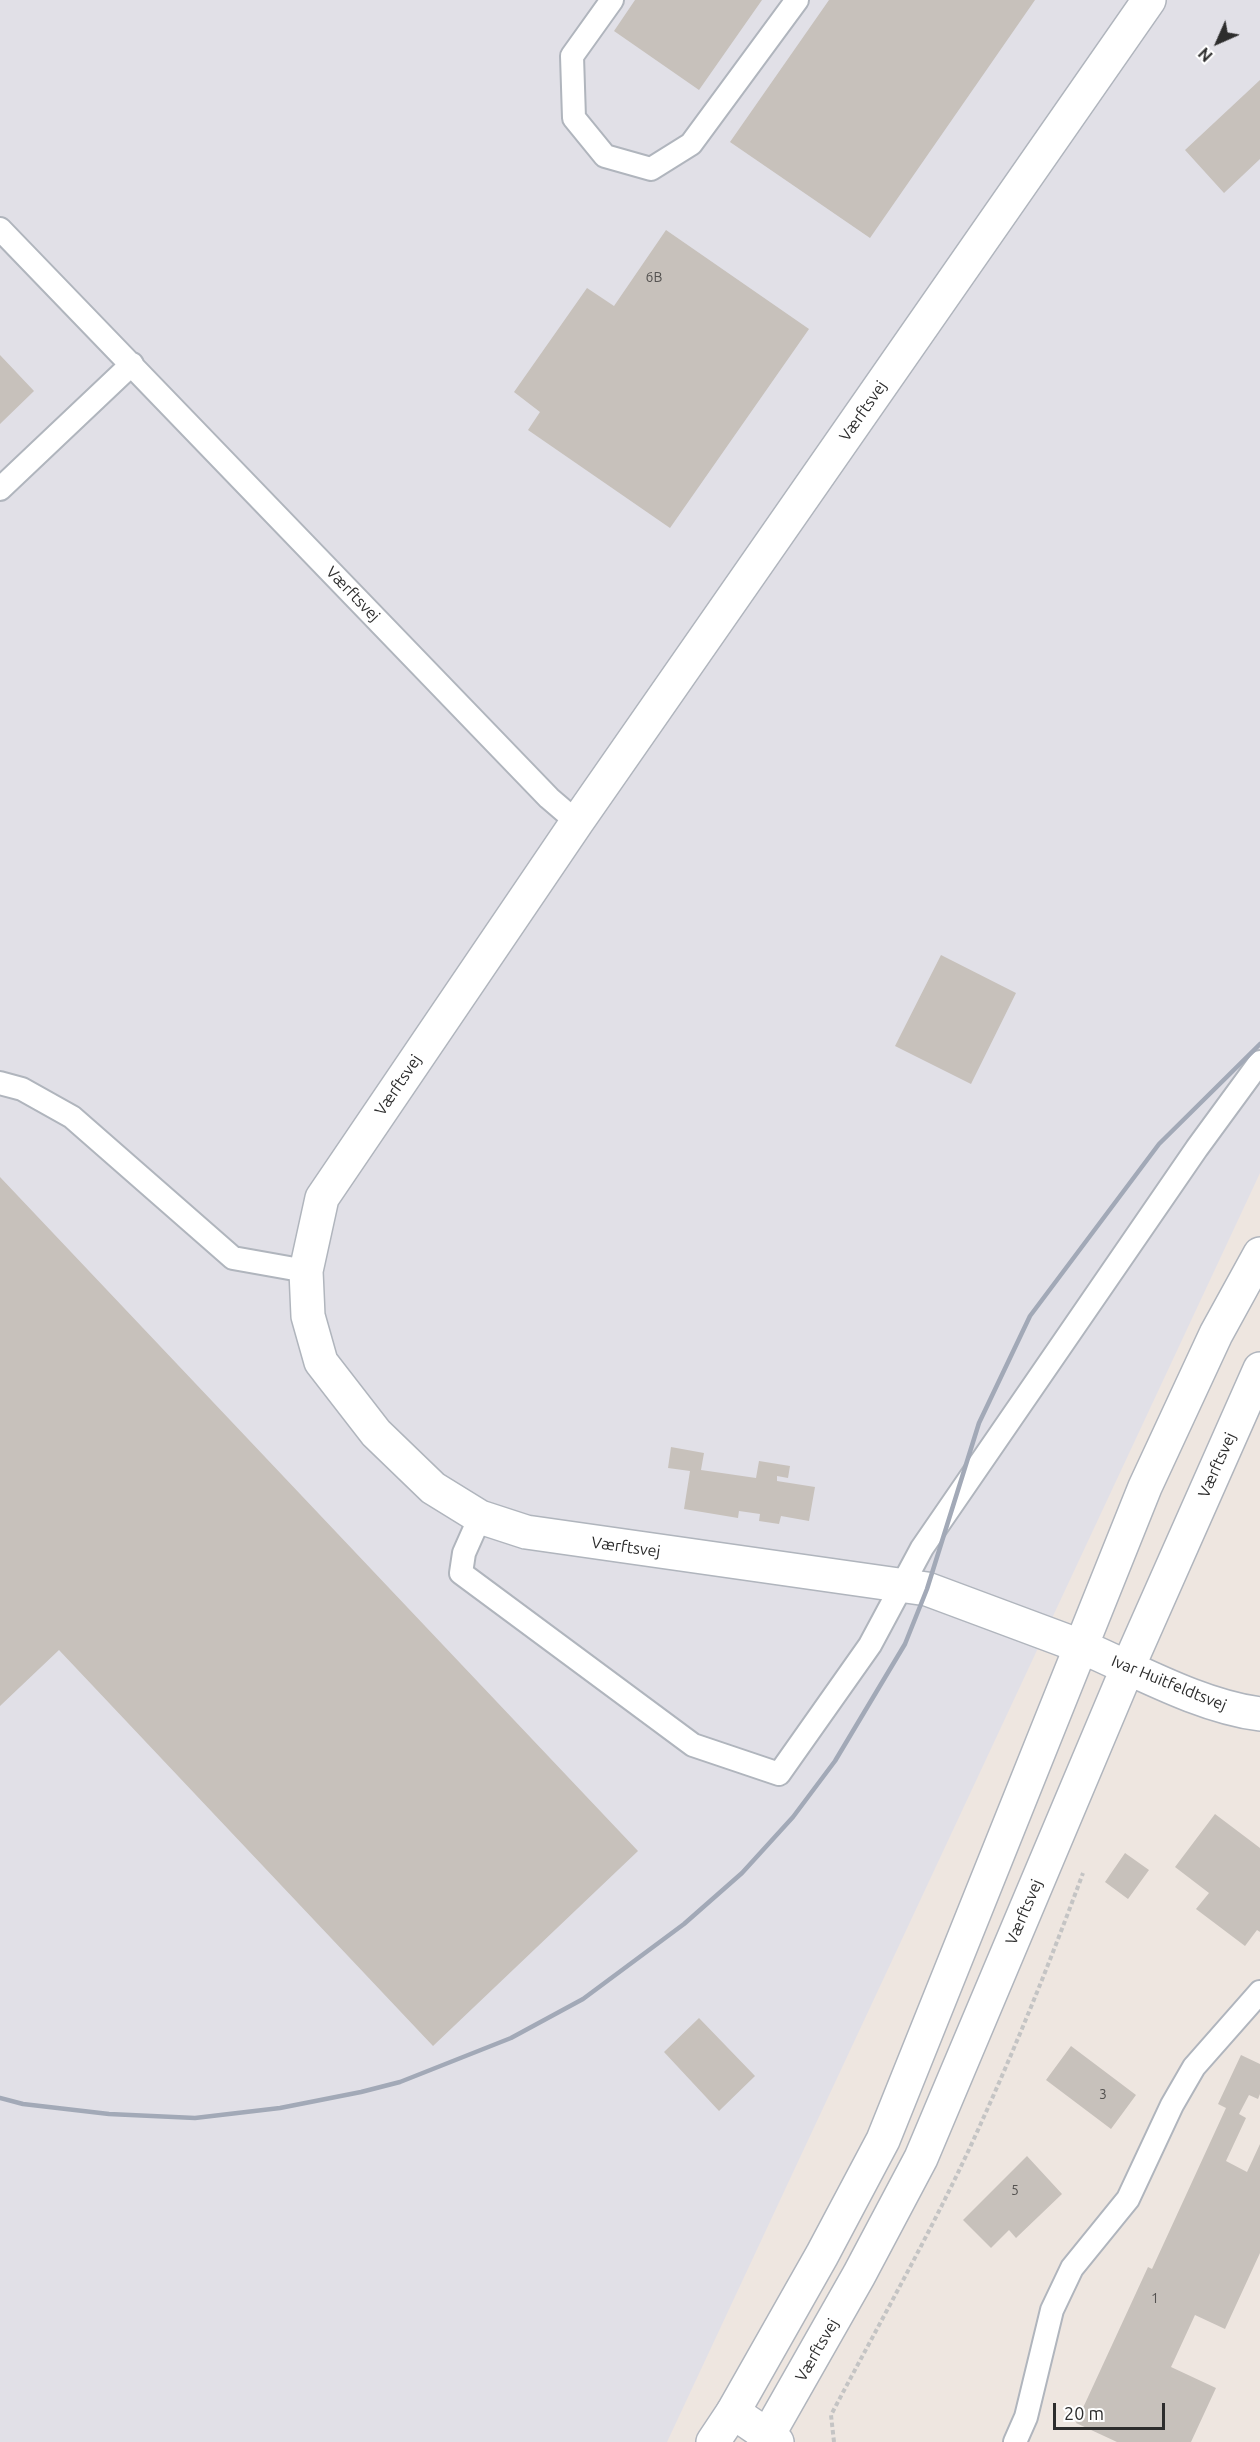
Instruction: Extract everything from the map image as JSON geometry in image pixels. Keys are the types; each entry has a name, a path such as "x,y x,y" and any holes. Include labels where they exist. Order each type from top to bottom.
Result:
{"street":[{"name":"Værftsvej","path":"1080,1647 927,1589 526,1532 480,1517 433,1488 376,1433 321,1362 308,1316 306,1271 322,1198 577,822 1149,0"},
{"path":"713,2442 733,2412 822,2255 882,2140 1145,1487 1216,1334 1260,1254"},
{"name":"Værftsvej","path":"770,2439 921,2158 1128,1667 1260,1369"},
{"name":"Ivar Huitfeldtsvej","path":"1080,1647 1191,1695 1260,1714"},
{"path":"733,2412 770,2439"}],"lane":[{"path":"612,0 572,56 574,118 605,156 651,169 691,144 797,0"},
{"name":"Værftsvej","path":"0,229 549,798 577,822"},
{"path":"0,489 132,364"},
{"path":"480,1517 464,1553 461,1573 693,1744 779,1774 870,1645 922,1548 1197,1148 1260,1062"},
{"path":"0,1083 22,1089 72,1117 233,1258 306,1271"},
{"path":"1014,2442 1026,2417 1052,2310 1072,2268 1128,2199 1172,2104 1194,2067 1260,1992"}],"shaded area":[{"path":"0,0 1260,0 1260,1173 667,2442 0,2442"}],"building":[{"path":"635,0 762,0 699,90 614,31"},
{"path":"829,0 1035,0 870,238 730,142"},
{"path":"1260,80 1260,159 1224,193 1185,150"},
{"path":"666,230 809,329 670,528 528,430 540,412 514,392 587,288 614,306"},
{"path":"0,355 34,391 0,424"},
{"path":"941,955 1016,993 971,1084 895,1046"},
{"path":"0,1177 638,1851 433,2046 59,1650 0,1706"},
{"path":"671,1447 704,1453 701,1470 756,1478 759,1461 790,1466 788,1478 777,1476 777,1481 815,1487 809,1521 781,1516 779,1524 759,1521 760,1514 739,1511 738,1518 684,1509 690,1471 668,1468"},
{"path":"1215,1814 1260,1848 1260,1932 1257,1930 1245,1946 1196,1909 1209,1893 1175,1867"},
{"path":"1125,1853 1149,1870 1128,1899 1105,1882"},
{"path":"699,2018 755,2076 719,2111 664,2052"},
{"path":"1071,2046 1136,2095 1111,2129 1046,2080"},
{"path":"1241,2055 1260,2064 1260,2094 1258,2099 1249,2095 1239,2114 1246,2118 1226,2161 1247,2172 1260,2144 1260,2253 1225,2329 1195,2315 1171,2367 1216,2388 1191,2442 1117,2442 1076,2423 1148,2267 1152,2269 1226,2108 1218,2104"},
{"path":"1027,2156 1062,2194 1016,2238 1009,2230 991,2248 963,2220"}],"railway":[{"path":"0,2098 23,2104 109,2114 195,2118 280,2108 361,2092 400,2082 511,2038 583,1999 684,1924 742,1873 793,1817 835,1761 905,1644 927,1589 979,1423 1030,1316 1159,1144 1260,1044"}]}
